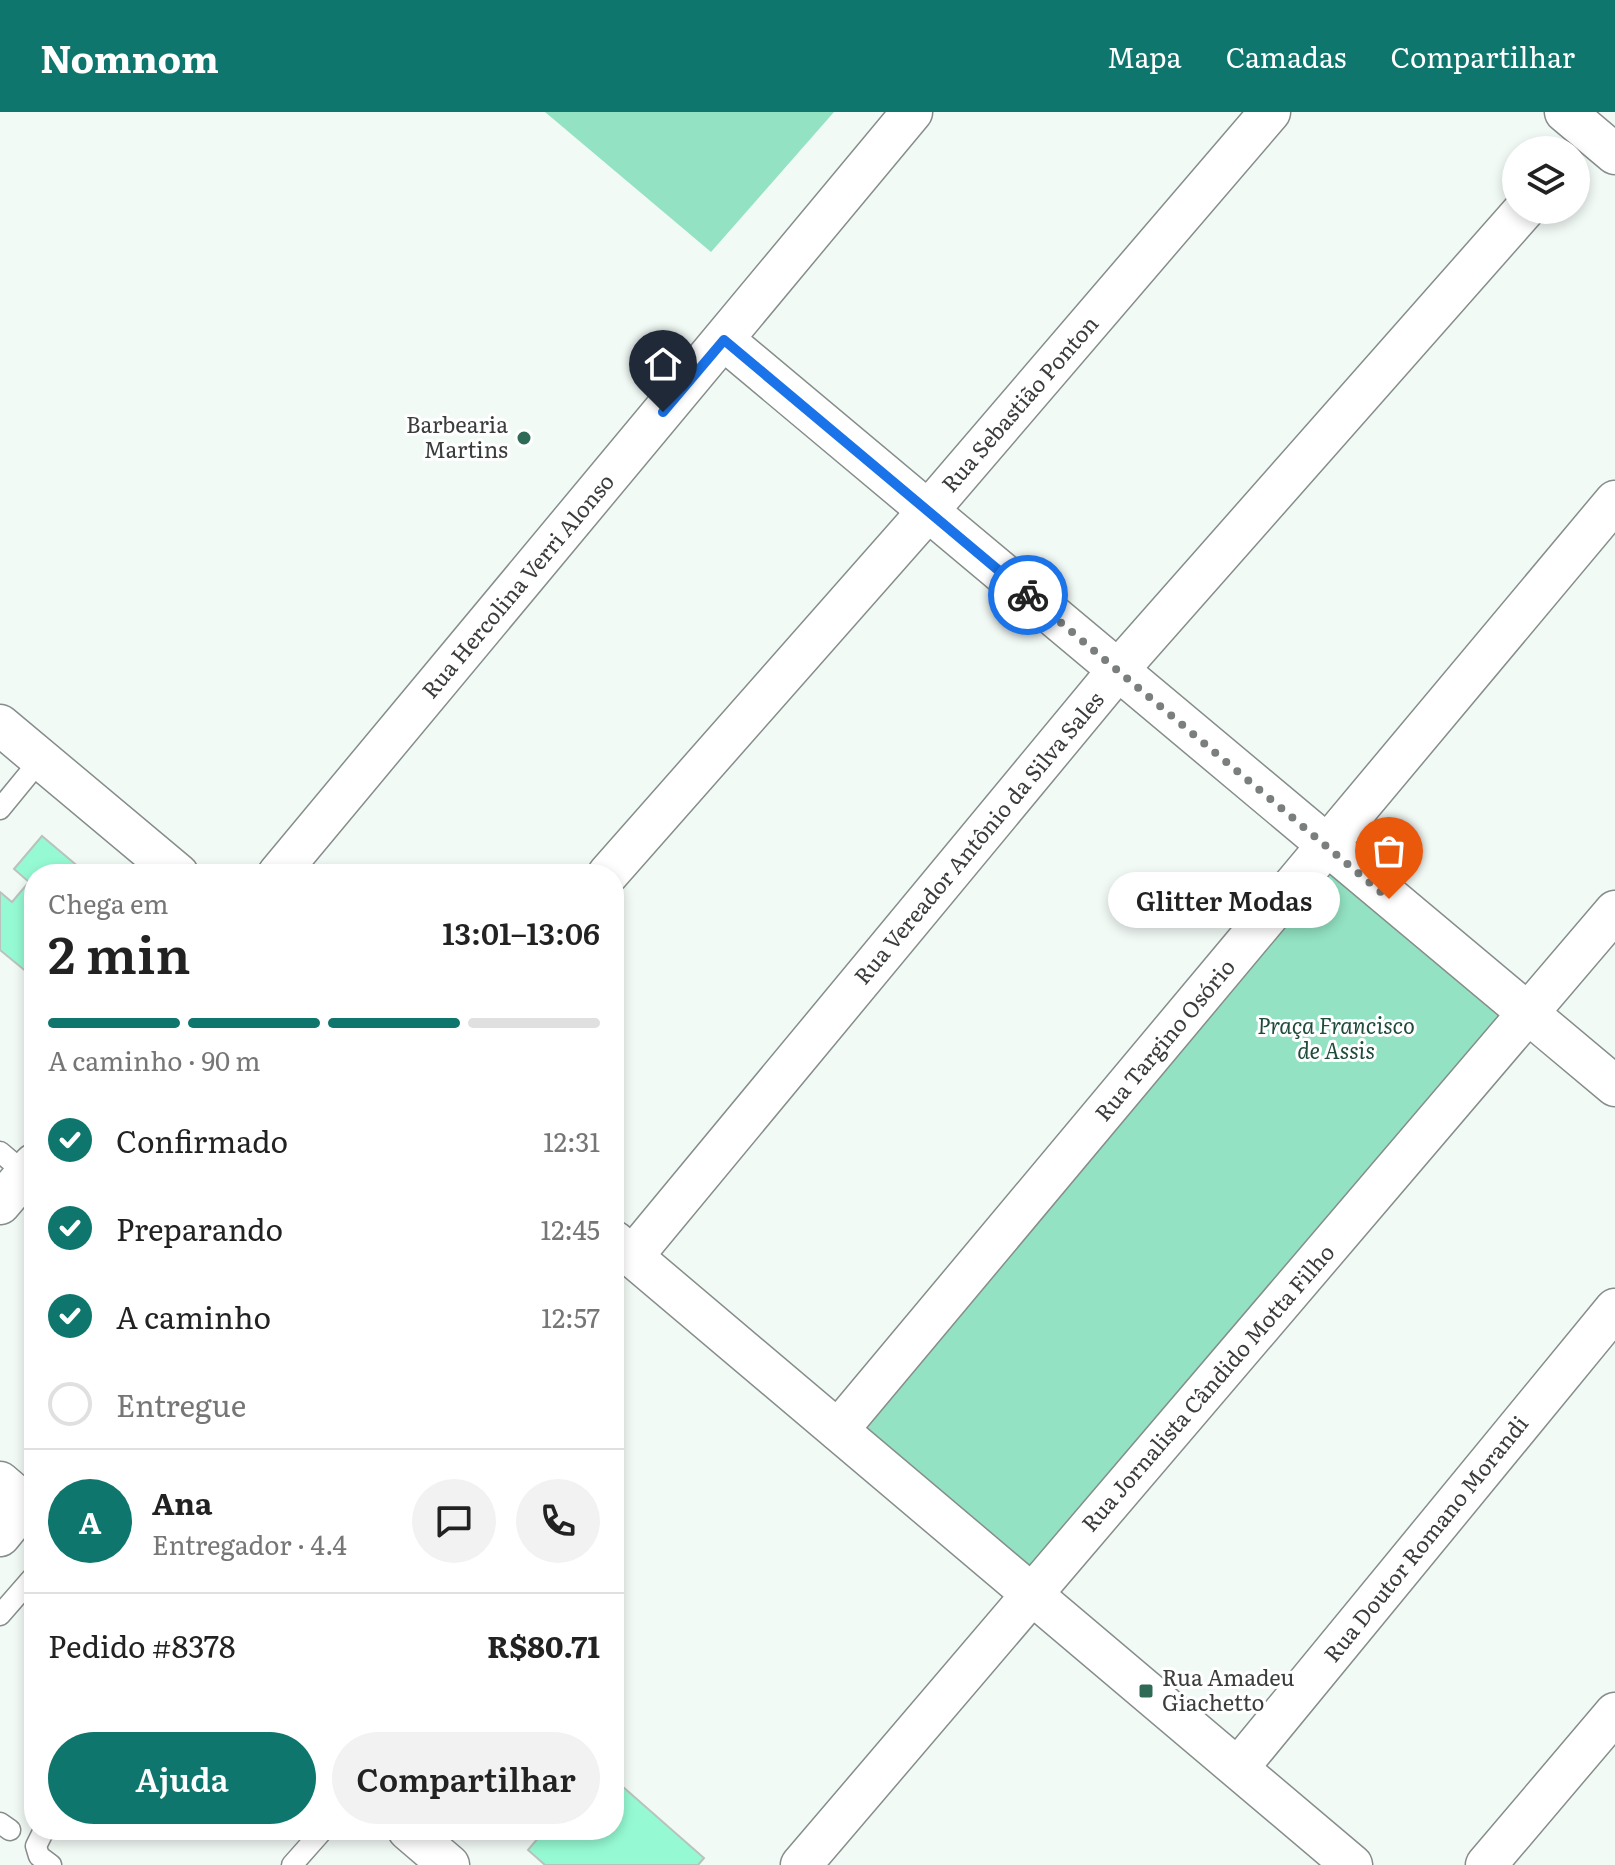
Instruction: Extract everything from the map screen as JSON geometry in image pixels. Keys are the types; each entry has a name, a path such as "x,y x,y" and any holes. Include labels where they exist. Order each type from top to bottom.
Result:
{"street":[{"name":"Rua Hercolina Verri Alonso","path":"286,864 912,112"},
{"name":"Rua Sebastião Ponton","path":"617,864 928,511 1270,112"},
{"name":"Rua Vereador Antônio da Silva Sales","path":"624,1248 1118,670 1512,224"},
{"path":"724,340 1615,1086"},
{"name":"Rua Targino Osório","path":"838,1430 1615,501"},
{"path":"0,725 166,864"},
{"name":"Rua Jornalista Cândido Motta Filho","path":"801,1865 1615,911"},
{"path":"0,1204 20,1164"},
{"path":"624,1250 1352,1865"},
{"name":"Rua Doutor Romano Morandi","path":"1238,1768 1615,1309"},
{"path":"0,1536 20,1499"},
{"path":"1486,1865 1615,1713"},
{"path":"420,1840 449,1865"}],"lane":[{"path":"0,809 41,759"},
{"path":"0,1615 24,1587"},
{"path":"39,1840 36,1846 39,1856 51,1865"},
{"path":"292,1865 314,1840"}],"green space":[{"path":"545,112 834,112 711,252"},
{"name":"Praça Francisco de Assis","path":"1327,847 1529,1014 1032,1595 838,1430"}],"building":[{"path":"42,836 75,864 24,864 24,878 14,869"},
{"path":"24,888 24,970 0,950 0,892 12,902"},
{"path":"624,1788 704,1858 698,1865 545,1865 528,1850 536,1840 624,1840"}],"way so far":[{"path":"1028,595 1389,899"}],"place":[{"name":"Barbearia Martins","path":"524,438"},
{"name":"Glitter Modas","path":"1389,899"},
{"name":"Rua Amadeu Giachetto","path":"1146,1691"}],"route":[{"path":"663,412 724,340 1028,595"}]}
